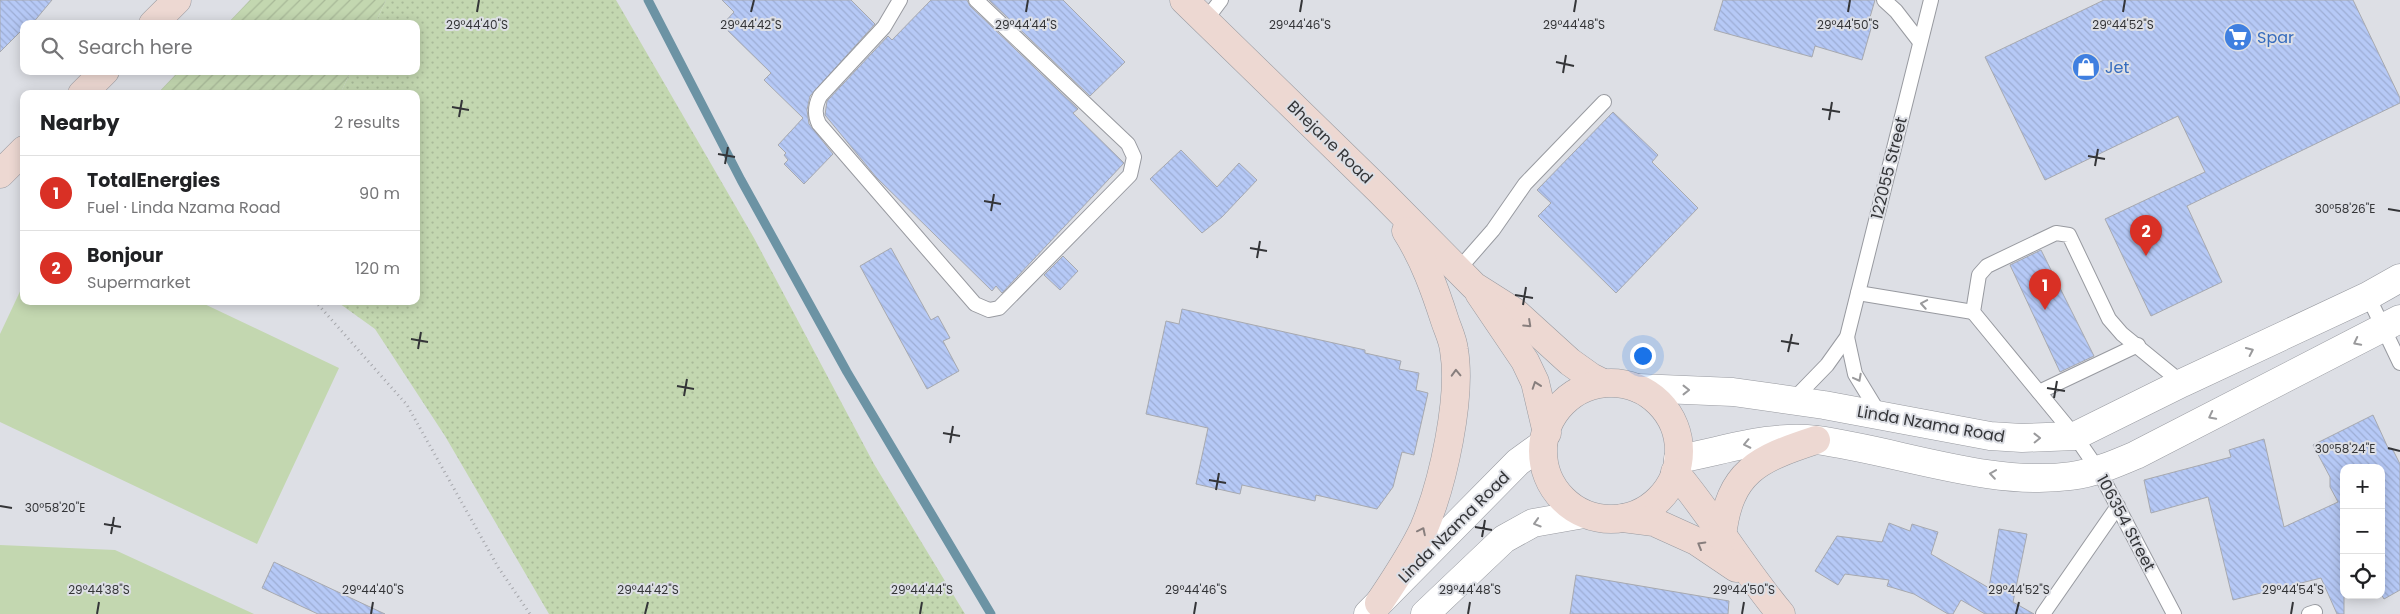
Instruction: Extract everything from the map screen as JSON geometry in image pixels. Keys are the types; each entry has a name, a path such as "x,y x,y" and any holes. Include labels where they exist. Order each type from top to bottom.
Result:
{"street":[{"path":"157,20 177,0"},
{"name":"Bhejane Road","path":"1184,0 1213,11 1381,192 1466,278 1524,361 1535,382 1545,439"},
{"path":"86,90 100,75"},
{"path":"0,174 20,154"},
{"path":"1373,608 1403,565 1424,528 1443,464 1451,428 1456,379 1454,349 1423,260 1381,192"},
{"name":"Bhejane Road","path":"1466,278 1515,312 1576,367 1603,382"},
{"name":"Linda Nzama Road","path":"1638,388 1733,392 1793,400 1990,436 2059,438 2075,436 2182,382 2368,296 2400,278"},
{"path":"1677,466 1766,440 1816,440 1994,474 2033,478 2071,476 2098,471 2136,455 2391,324"},
{"path":"2215,367 2236,404"},
{"path":"1623,518 1637,514 1660,497 1677,466 1678,444 1670,417 1662,405 1638,388 1621,383 1603,382 1588,386 1574,393 1552,415 1545,439 1543,462 1553,488 1562,499 1584,514 1603,519 1623,518 1654,522 1718,555 1755,583"},
{"path":"1932,462 1940,427"},
{"name":"Linda Nzama Road","path":"1373,608 1518,462 1545,439"},
{"path":"1722,537 1725,510 1735,487 1747,472 1762,461 1816,440"},
{"path":"1677,466 1722,537 1755,583 1781,614"},
{"path":"1425,614 1504,539 1532,523 1584,514"}],"lane":[{"path":"900,0 884,27 820,96 816,104 815,115 818,124 975,304 989,310 999,308 1130,175 1134,157 1128,144 976,0"},
{"path":"1884,0 1896,11 1920,42"},
{"name":"122055 Street","path":"1793,400 1826,365 1847,337 1931,0"},
{"path":"1466,278 1493,230 1525,184 1604,102"},
{"path":"1858,293 1972,312 1979,275 1987,266 2056,233 2064,232 2069,235 2109,319 2122,334 2182,382"},
{"path":"2368,296 2391,324 2400,363"},
{"name":"106354 Street","path":"1972,312 2075,436 2118,506 2174,614"},
{"name":"122055 Street","path":"1847,337 1856,374 1880,415"},
{"path":"2039,392 2138,345"},
{"path":"2048,611 2118,506"}],"path":[{"path":"319,305 407,406 498,567 530,614"}],"green space":[{"path":"250,0 386,0 377,20 231,20"},
{"path":"386,0 616,0 754,238 874,464 965,614 549,614 445,436 375,329 342,305 420,305 420,90 342,90 349,75 420,75 420,20 377,20"},
{"path":"175,75 349,75 342,90 161,90"},
{"path":"20,292 20,305 206,305 339,368 257,544 0,422 0,334"},
{"path":"0,545 115,550 254,614 0,614"}],"building":[{"path":"0,0 52,0 35,20 20,20 20,32 0,52"},
{"path":"722,0 851,0 875,24 810,96 807,110 809,124 833,154 804,184 784,164 788,160 784,155 786,153 778,145 803,118 764,80 771,73 722,25 734,12"},
{"path":"931,0 967,0 970,6 1078,109 1073,113 1124,163 1002,293 996,286 992,291 876,177 825,115 827,101 888,36 892,40"},
{"path":"989,0 1063,0 1125,62 1090,96"},
{"path":"1723,0 1875,0 1868,24 1872,25 1862,60 1815,46 1812,57 1714,30"},
{"path":"2104,0 2353,0 2400,98 2400,103 2187,206 2222,282 2151,316 2105,219 2205,172 2178,116 2045,180 1985,57"},
{"path":"1613,112 1658,155 1652,162 1698,208 1616,293 1538,216 1551,203 1537,190"},
{"path":"1181,150 1217,187 1239,163 1257,180 1222,217 1202,233 1150,179"},
{"path":"891,248 931,320 938,316 950,338 943,341 959,371 927,389 860,266"},
{"path":"2041,250 2094,356 2060,372 2010,265"},
{"path":"1063,256 1078,271 1060,290 1044,275"},
{"path":"1182,309 1365,350 1365,353 1401,361 1399,369 1419,373 1416,390 1428,393 1414,455 1402,452 1393,487 1377,509 1316,495 1315,501 1242,485 1240,494 1196,484 1208,428 1146,414 1166,321 1179,324"},
{"path":"2373,415 2389,450 2392,448 2400,464 2400,590 2385,598 2385,464 2340,464 2340,599 2344,599 2344,614 2337,614 2321,578 2233,600 2208,497 2151,513 2144,480 2231,457 2229,450 2264,439 2284,527 2338,502 2330,487 2330,477 2313,445"},
{"path":"1889,523 1910,531 1912,524 1938,532 1931,554 1989,588 1999,529 2027,534 2013,602 2034,614 1985,614 1961,600 1953,614 1948,614 1914,594 1887,586 1889,580 1845,574 1838,585 1815,571 1837,536 1882,542"},
{"path":"274,562 385,614 318,614 262,588"},
{"path":"1576,575 1729,601 1728,614 1570,614"}],"waterway":[{"path":"648,0 741,180 847,372 991,614"}],"place":[{"name":"Spar","path":"2238,37"},
{"name":"Jet","path":"2086,67"},
{"name":"Bonjour","path":"2146,256"},
{"name":"TotalEnergies","path":"2045,310"}]}
